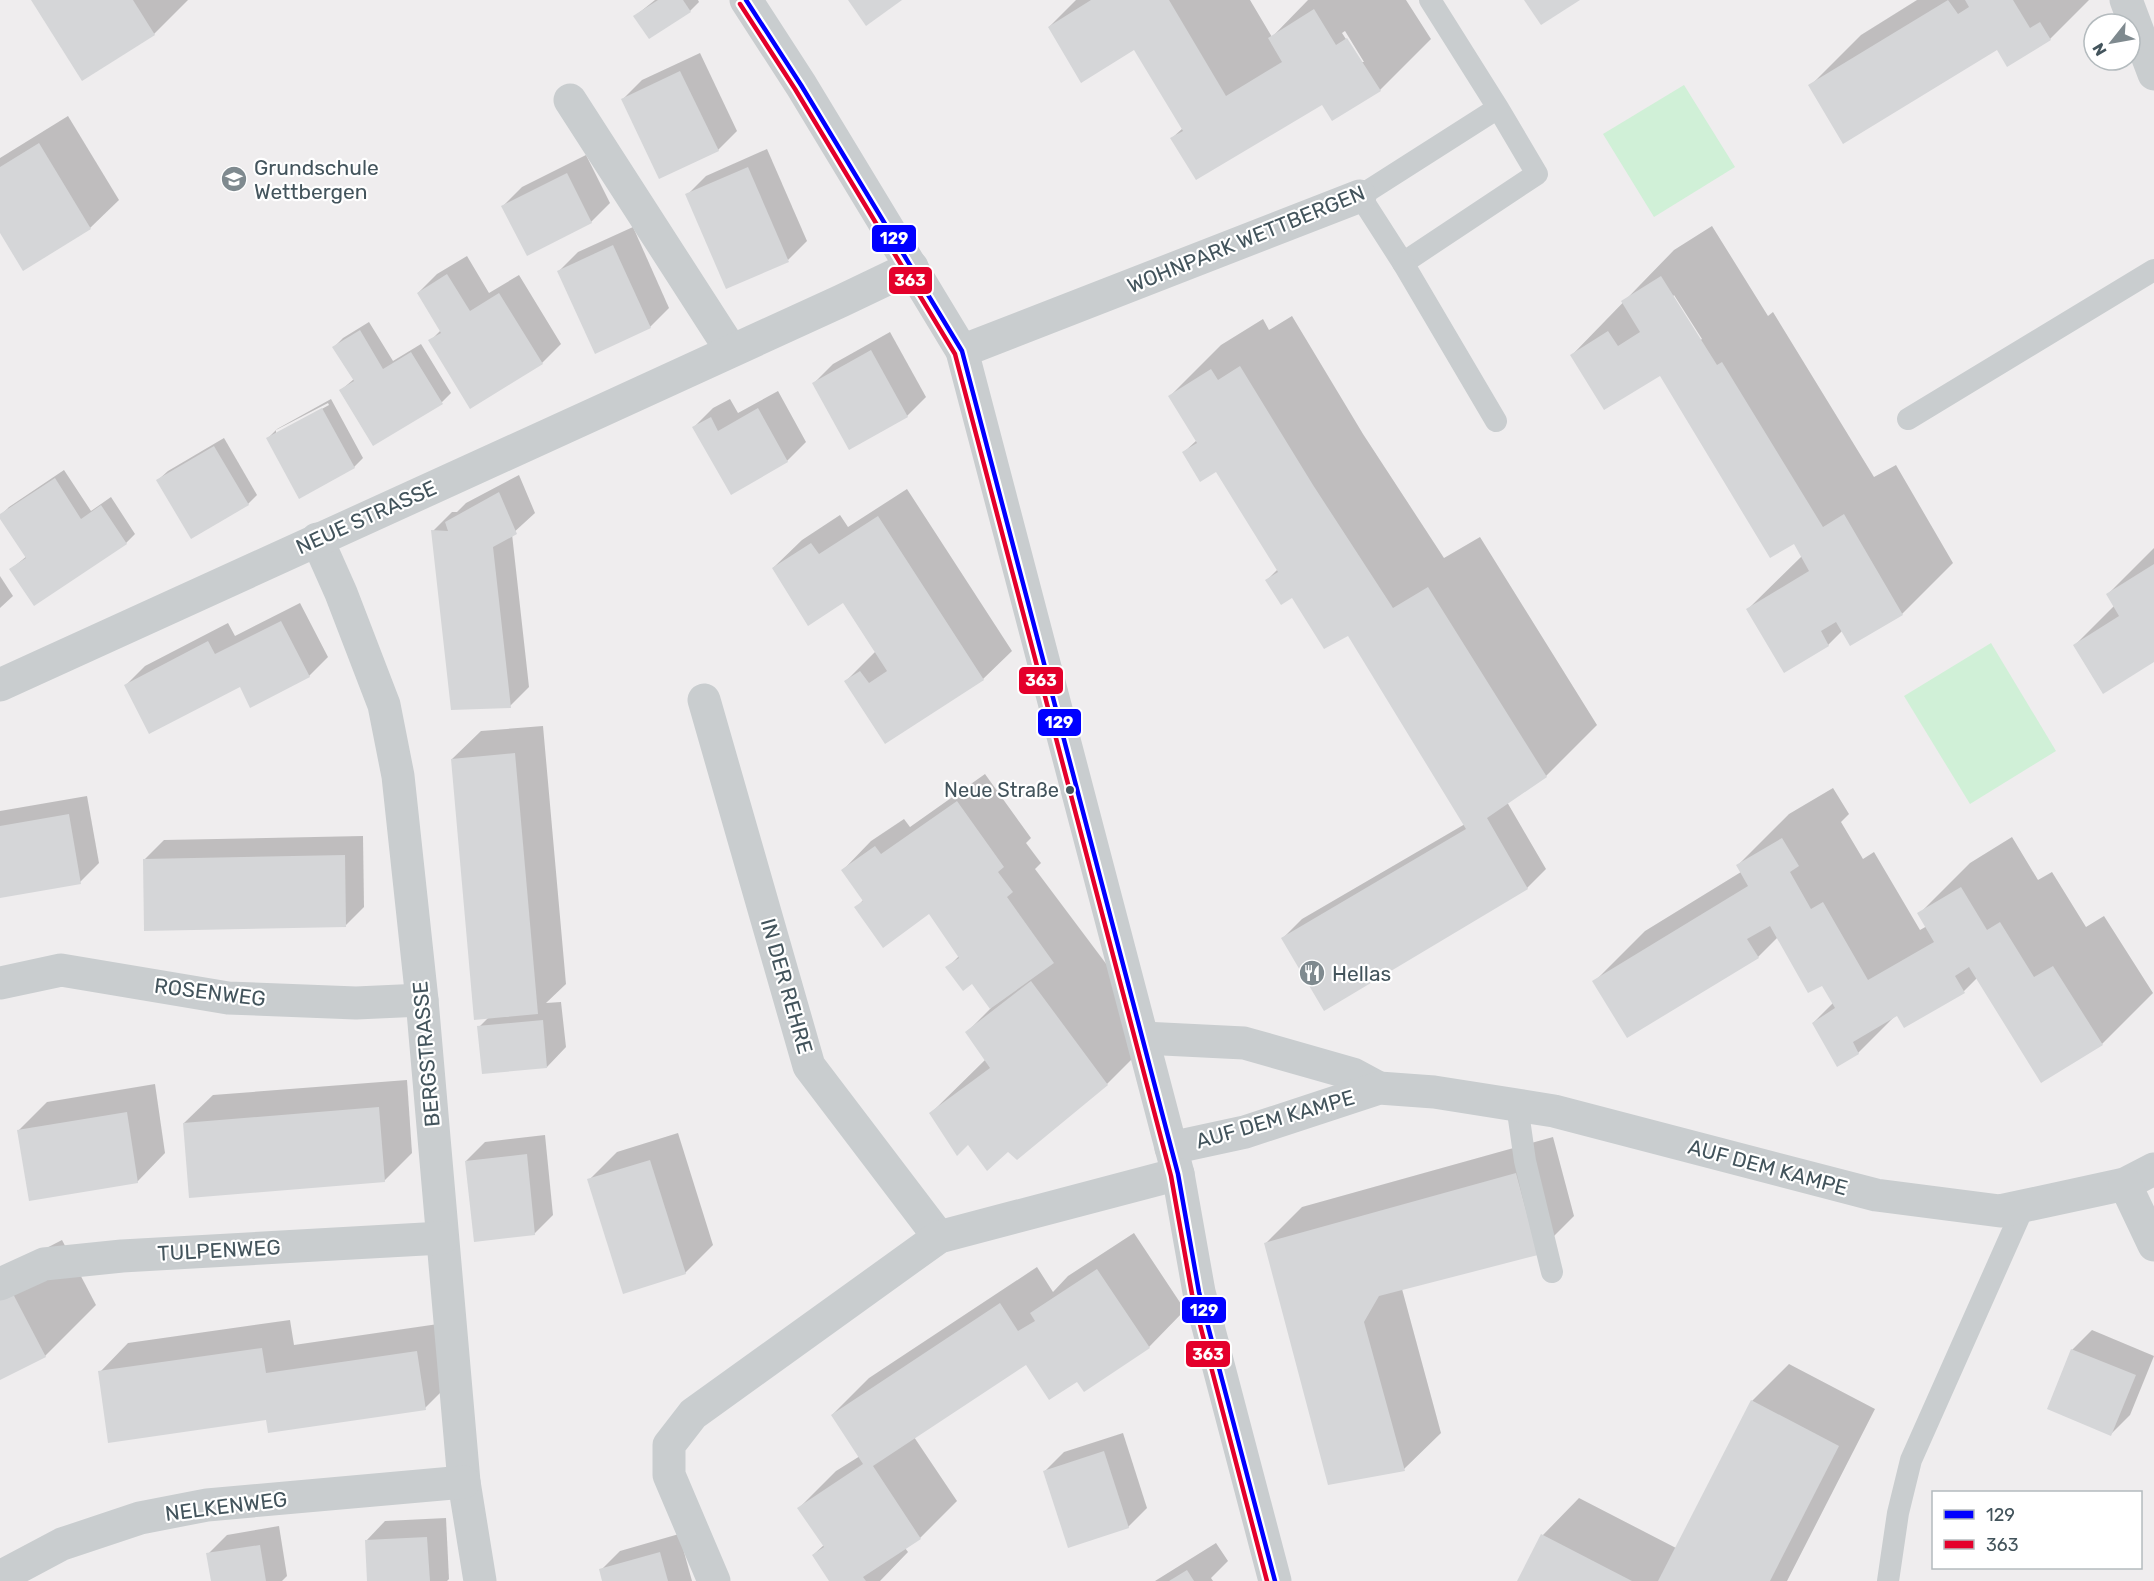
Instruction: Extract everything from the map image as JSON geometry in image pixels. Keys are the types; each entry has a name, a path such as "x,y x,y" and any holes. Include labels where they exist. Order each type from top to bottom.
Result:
{"street":[{"path":"746,0 801,85 962,351 1143,1038 1174,1161 1199,1292 1275,1581"},
{"path":"2126,0 2154,74"},
{"path":"570,100 731,350"},
{"name":"WOHNPARK WETTBERGEN","path":"962,351 1360,196"},
{"name":"NEUE STRASSE","path":"0,685 912,267"},
{"name":"BERGSTRASSE","path":"316,539 341,593 384,705 398,776 422,1000 464,1482 480,1581"},
{"name":"IN DER REHRE","path":"704,700 809,1066 939,1237"},
{"name":"ROSENWEG","path":"0,983 61,970 228,998 356,1003 422,1000"},
{"name":"AUF DEM KAMPE","path":"1143,1038 1244,1043 1353,1074 1379,1088"},
{"name":"AUF DEM KAMPE","path":"1174,1161 1245,1132 1379,1088 1434,1092 1554,1111 1875,1195 2000,1211 2125,1184 2154,1169"},
{"path":"714,1581 669,1474 669,1445 693,1414 939,1237 1174,1161"},
{"path":"2125,1184 2154,1245"},
{"name":"TULPENWEG","path":"0,1284 44,1264 122,1256 442,1238"},
{"name":"NELKENWEG","path":"0,1577 62,1544 140,1518 207,1505 464,1482"}],"lane":[{"path":"1403,263 1537,174 1430,0"},
{"name":"WOHNPARK WETTBERGEN","path":"1360,196 1498,108"},
{"path":"1360,196 1403,263 1496,421"},
{"path":"1908,419 2154,270"},
{"path":"1518,1105 1526,1161 1552,1272"},
{"path":"1888,1581 1898,1513 1911,1460 2024,1206"}],"green space":[{"path":"1684,85 1735,167 1654,217 1603,134"},
{"path":"1991,643 2056,751 1970,804 1904,696"}],"building":[{"path":"31,0 133,0 155,35 82,81"},
{"path":"658,0 683,0 691,12 649,39 633,16"},
{"path":"848,0 902,0 866,26"},
{"path":"1091,0 1169,0 1226,96 1282,62 1268,38 1314,9 1336,45 1347,38 1381,91 1332,121 1322,105 1196,180 1170,138 1183,131 1134,50 1081,83 1048,27"},
{"path":"1524,0 1580,0 1541,25"},
{"path":"1948,0 1958,14 1969,7 1965,0 2013,0 2030,28 2040,22 2051,40 2007,67 1997,50 1843,144 1808,85"},
{"path":"680,71 719,151 659,179 621,99"},
{"path":"39,143 91,229 23,271 0,233 0,167"},
{"path":"748,167 789,262 726,289 685,194"},
{"path":"567,173 592,223 527,256 501,206"},
{"path":"613,245 651,328 595,354 557,271"},
{"path":"447,274 470,311 499,293 543,364 470,409 428,340 441,333 417,293"},
{"path":"1661,276 1717,365 1722,362 1823,527 1844,514 1903,615 1850,646 1836,622 1821,631 1829,646 1784,673 1746,609 1809,571 1794,544 1770,558 1660,376 1604,410 1570,355 1608,331 1618,346 1640,332 1621,301"},
{"path":"360,330 383,369 411,352 443,404 373,446 339,390 354,381 332,347"},
{"path":"871,350 908,417 849,450 812,383"},
{"path":"1240,366 1313,485 1393,608 1428,587 1547,777 1487,818 1528,889 1324,1011 1281,938 1466,829 1348,636 1324,649 1292,598 1281,605 1265,580 1278,572 1216,472 1200,482 1182,452 1197,443 1168,396 1211,369 1218,380"},
{"path":"322,408 355,468 299,499 266,438"},
{"path":"758,408 788,462 731,495 692,427 711,417 718,431"},
{"path":"214,446 249,505 191,539 156,480"},
{"path":"55,478 81,519 101,505 127,544 34,606 9,569 26,558 0,519 0,514"},
{"path":"499,492 517,534 493,547 511,708 451,710 431,530 448,531 445,522"},
{"path":"878,516 984,680 885,744 844,681 860,671 869,683 887,671 843,603 808,626 772,568 811,543 819,554"},
{"path":"2154,564 2154,662 2103,694 2073,645 2119,616 2106,594"},
{"path":"281,621 310,677 250,708 240,687 149,734 124,685 208,641 215,654"},
{"path":"515,753 538,1014 474,1020 451,759"},
{"path":"957,801 1004,867 998,872 1013,892 1007,897 1054,963 990,1009 972,984 963,991 945,967 959,958 929,914 883,948 854,907 863,901 841,870 875,846 881,854"},
{"path":"69,814 81,884 0,898 0,826"},
{"path":"1782,838 1799,866 1790,872 1811,909 1823,902 1868,980 1934,942 1917,913 1961,887 1987,930 2000,922 2034,977 2053,966 2103,1045 2041,1083 1969,967 1955,976 1965,993 1904,1028 1897,1016 1853,1042 1859,1054 1837,1067 1812,1023 1835,1008 1822,986 1808,993 1770,926 1747,939 1759,958 1627,1038 1592,981 1748,886 1736,865"},
{"path":"345,855 346,927 144,931 143,859"},
{"path":"1031,981 1108,1085 1017,1160 1008,1152 987,1171 968,1145 957,1156 929,1113 990,1068 965,1032"},
{"path":"543,1020 547,1068 482,1074 477,1026"},
{"path":"379,1107 385,1182 189,1198 183,1123"},
{"path":"127,1112 138,1183 29,1201 17,1130"},
{"path":"527,1154 535,1235 474,1242 465,1161"},
{"path":"650,1160 686,1274 623,1294 587,1179"},
{"path":"1516,1173 1538,1255 1379,1296 1364,1322 1405,1471 1328,1485 1264,1243"},
{"path":"1097,1269 1150,1348 1084,1392 1077,1382 1049,1400 1026,1365 873,1466 921,1539 863,1577 866,1581 829,1581 812,1555 824,1547 797,1508 863,1464 831,1415 1000,1303 1018,1331 1035,1321 1030,1313"},
{"path":"11,1290 46,1357 0,1380 0,1296"},
{"path":"262,1348 266,1373 417,1351 426,1410 268,1433 266,1420 108,1443 98,1371"},
{"path":"2071,1349 2136,1375 2111,1436 2047,1409"},
{"path":"1751,1400 1839,1446 1770,1581 1658,1581"},
{"path":"1104,1451 1129,1528 1068,1548 1043,1471"},
{"path":"1541,1534 1632,1581 1517,1581"},
{"path":"427,1537 430,1581 367,1581 365,1540"},
{"path":"260,1545 266,1581 211,1581 206,1553"},
{"path":"660,1552 668,1581 602,1581 599,1569"},
{"path":"1187,1570 1194,1581 1169,1581"}],"transit line":[{"name":"129","path":"746,0 801,85 962,351 1178,1174 1199,1292 1275,1581"},
{"name":"363","path":"740,4 795,89 955,354 1171,1176 1192,1294 1267,1581"}],"place":[{"name":"Grundschule Wettbergen","path":"234,179"},
{"name":"Neue Straße","path":"1070,790"},
{"name":"Hellas","path":"1312,973"}]}
